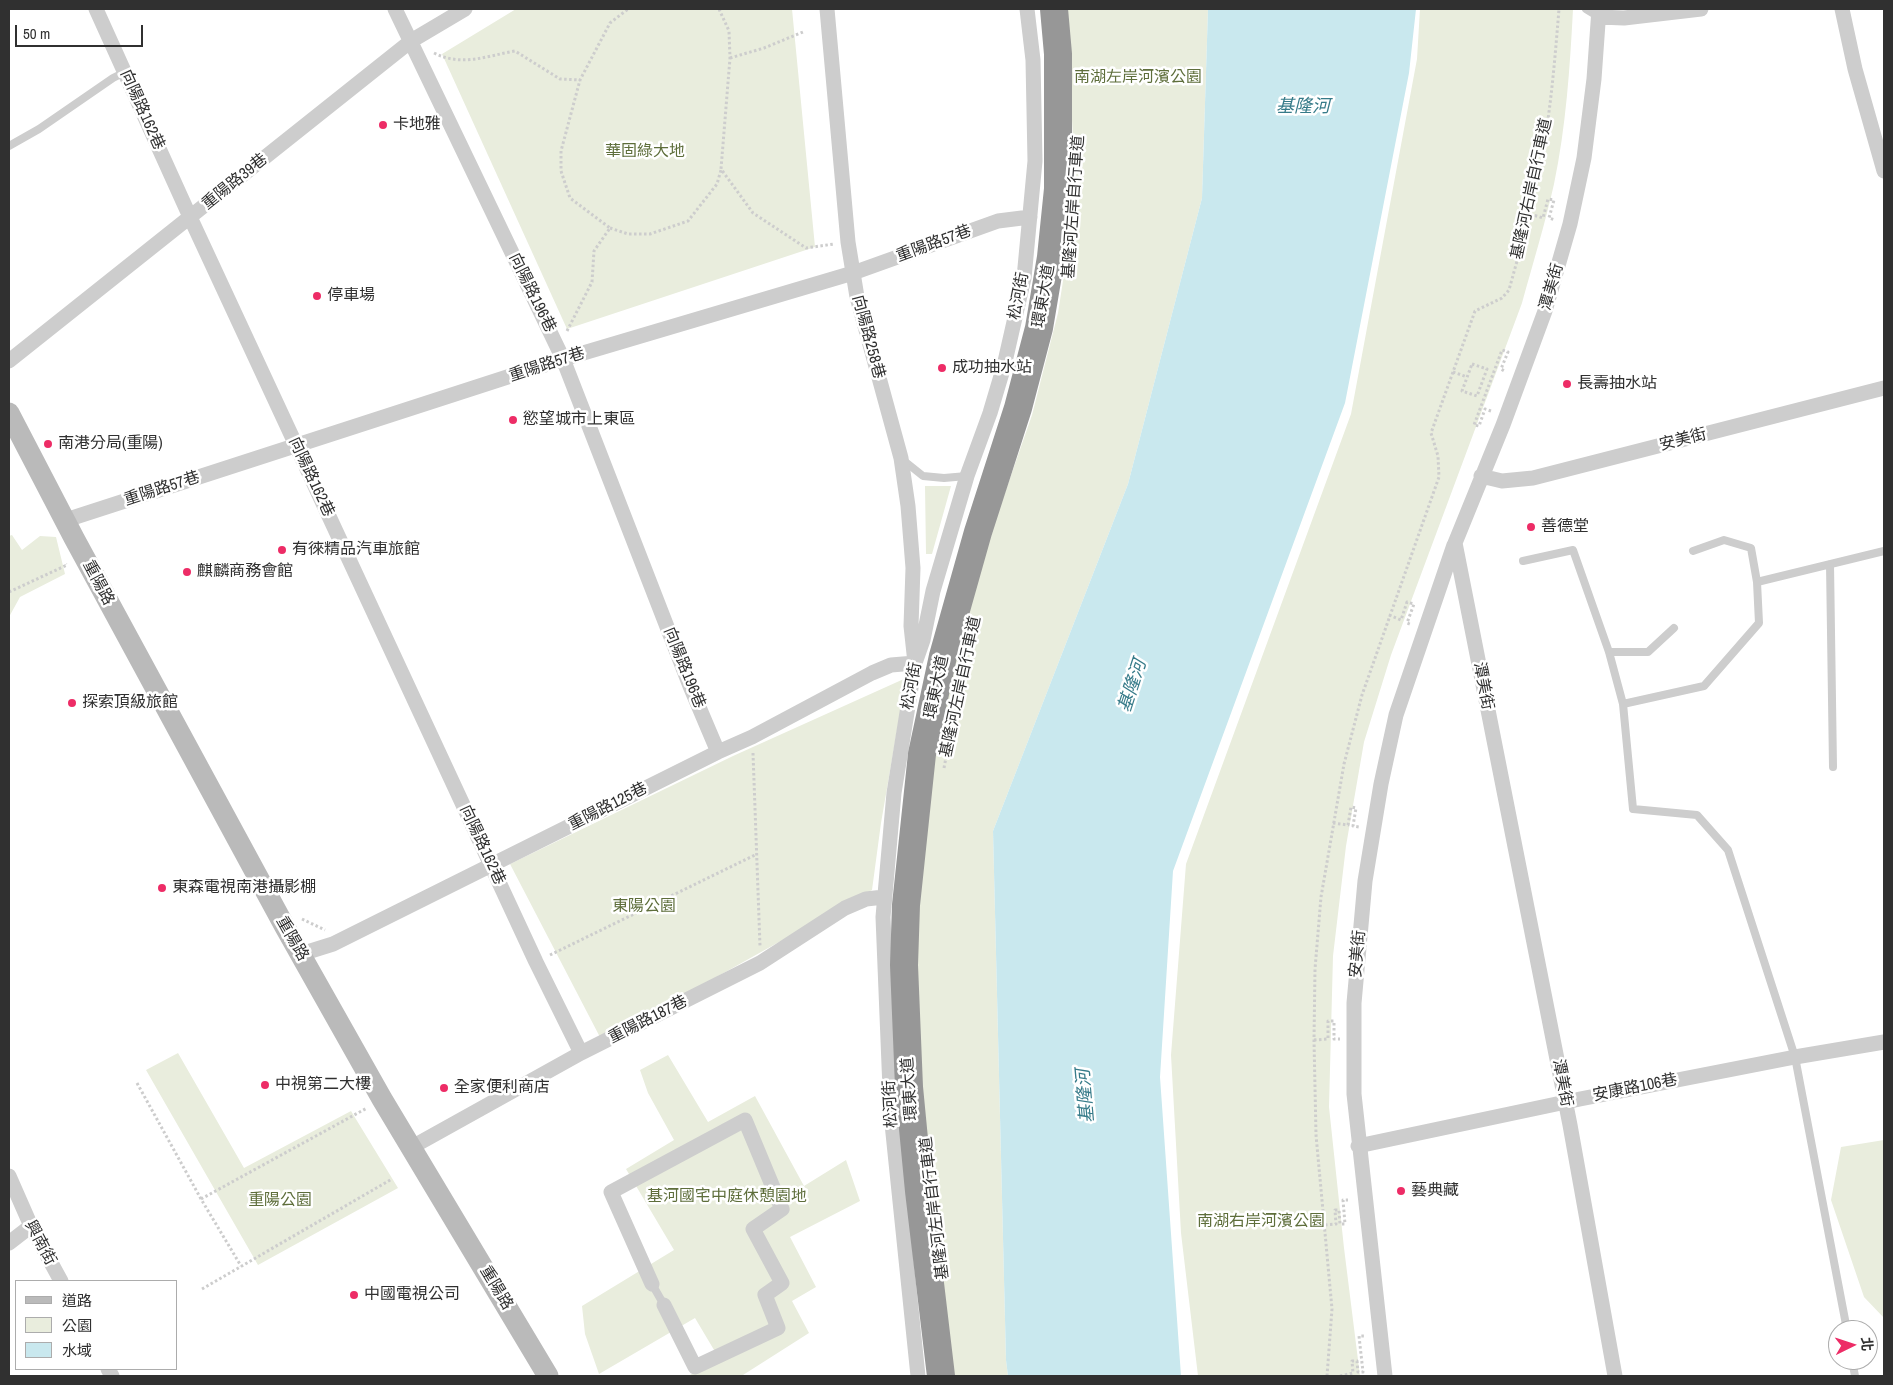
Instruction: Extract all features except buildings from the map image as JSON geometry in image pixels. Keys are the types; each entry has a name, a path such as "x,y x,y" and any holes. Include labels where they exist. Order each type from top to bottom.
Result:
{"highway":[{"name":"環東大道","path":"941,1376 919,1191 909,1087 904,965 906,905 922,754 943,656 978,532 1018,408 1039,328 1051,257 1058,189 1058,54 1054,9"}],"street":[{"name":"向陽路162巷","path":"96,9 190,217 536,962 581,1053"},
{"name":"向陽路196巷","path":"394,9 563,359 690,686 718,752"},
{"name":"重陽路39巷","path":"9,361 411,41 465,9"},
{"name":"向陽路258巷","path":"826,9 848,242 853,273 857,297 901,458 908,506 912,559 911,626 915,663"},
{"name":"松河街","path":"918,1376 891,1114 882,916 894,793 915,663 923,640 933,591 1004,366 1024,278 1035,152 1033,60 1027,9"},
{"path":"1599,13 1624,18 1701,9"},
{"path":"1842,9 1854,69 1884,171"},
{"name":"潭美街","path":"1599,13 1594,79 1584,158 1570,224 1546,311 1503,425 1455,543 1565,1102 1615,1376"},
{"name":"重陽路57巷","path":"66,520 563,359 853,273 998,221 1030,217"},
{"name":"安美街","path":"1481,476 1502,481 1534,478 1884,388"},
{"name":"重陽路","path":"9,413 74,538 382,1099 548,1376"},
{"name":"安美街","path":"1385,1376 1358,1146 1354,1094 1354,1003 1365,881 1381,784 1396,715 1455,543"},
{"name":"重陽路125巷","path":"301,954 333,944 492,866 718,752 752,737 872,673 891,665 915,663"},
{"name":"重陽路187巷","path":"412,1147 581,1053 760,963 845,908 866,899 884,897"},
{"name":"安康路106巷","path":"1358,1146 1565,1102 1795,1057 1884,1042"},
{"path":"652,1284 611,1192 745,1120 782,1210 753,1229 782,1283 765,1296 778,1328 695,1367 664,1305"},
{"name":"興南街","path":"9,1176 31,1226 60,1280"},
{"path":"9,1243 31,1226"}],"lane":[{"path":"1586,9 1599,13"},
{"path":"9,146 39,129 113,78 125,72"},
{"path":"901,458 923,476 944,478 968,476"},
{"path":"1623,704 1704,686 1759,623 1757,582 1751,548 1724,540 1693,551"},
{"path":"1523,561 1573,550 1608,652 1623,704 1633,808 1697,815 1728,850 1795,1057 1845,1320"},
{"path":"1757,582 1884,551"},
{"path":"1830,564 1833,766"},
{"path":"1608,652 1648,652 1674,628"},
{"path":"652,1284 664,1305"}],"path":[{"path":"628,9 610,23 580,80 561,150 560,171 570,198 610,228 628,234 650,234 688,221 717,184 721,169 730,58 729,31 719,9"},
{"name":"基隆河右岸自行車道","path":"1431,433 1476,311 1502,298 1509,290 1530,214 1543,156 1553,85 1559,9"},
{"path":"730,58 764,48 803,32"},
{"path":"411,41 445,59 472,61 515,51 560,79 580,80"},
{"path":"721,169 753,214 806,248 848,242"},
{"path":"1530,214 1543,218 1548,199 1554,200 1549,218 1556,220"},
{"path":"563,359 567,329 592,282 594,251 610,228"},
{"path":"1491,411 1486,409 1479,426 1474,424 1502,350 1508,352 1501,369 1507,372"},
{"path":"1472,364 1487,369 1482,383 1477,396 1462,391 1472,364"},
{"path":"1453,372 1467,377"},
{"path":"1482,383 1489,385"},
{"path":"9,592 67,565 64,558"},
{"path":"1389,615 1401,620 1408,602 1414,604 1407,623"},
{"path":"752,737 760,963"},
{"name":"基隆河左岸自行車道","path":"943,775 949,737"},
{"path":"1333,823 1348,825 1351,807 1356,808 1353,826"},
{"path":"536,962 757,854"},
{"path":"301,918 325,930"},
{"path":"1314,1040 1328,1039 1328,1021 1334,1021 1334,1039"},
{"path":"137,1083 201,1199 241,1266"},
{"path":"201,1199 382,1099"},
{"path":"202,1289 392,1179"},
{"path":"1326,1225 1336,1224 1335,1210 1339,1210 1340,1224 1345,1224 1343,1200 1348,1200"},
{"path":"1340,1376 1353,1373 1352,1361 1357,1361 1358,1372 1363,1372 1360,1336 1365,1336"}],"green space":[{"name":"華固綠大地","path":"516,9 792,9 815,247 567,329 442,54"},
{"name":"南湖左岸河濱公園","path":"1066,9 1208,9 1202,198 1128,484 993,831 1006,1360 1008,1376 944,1376 908,1006 937,732 971,590 1032,415 1058,313 1068,249 1074,157"},
{"name":"南湖右岸河濱公園","path":"1420,9 1573,9 1562,141 1547,214 1522,303 1391,655 1364,742 1346,846 1333,956 1329,1107 1360,1376 1198,1376 1181,1233 1171,1055 1186,864 1351,414 1417,59"},
{"path":"925,486 951,486 932,554 926,554"},
{"path":"12,535 22,550 40,536 56,537 65,574 20,597 9,617 9,536"},
{"name":"東陽公園","path":"906,678 881,823 872,890 602,1041 510,864 733,756"},
{"name":"重陽公園","path":"178,1053 244,1168 351,1111 398,1188 258,1265 146,1070"},
{"name":"基河國宅中庭休憩園地","path":"668,1055 708,1122 755,1096 804,1186 846,1160 860,1201 790,1237 816,1287 792,1301 809,1333 744,1376 688,1376 720,1360 695,1318 599,1374 585,1334 582,1306 674,1250 626,1169 674,1140 648,1093 640,1070"},
{"path":"1884,1140 1884,1318 1864,1297 1831,1200 1841,1147"}],"water":[{"name":"基隆河","path":"1208,9 1416,9 1409,73 1345,403 1173,871 1160,1077 1181,1376 1008,1376 1006,1360 993,831 1128,484 1202,198"}],"place":[{"name":"卡地雅","path":"383,125"},
{"name":"停車場","path":"317,296"},
{"name":"成功抽水站","path":"942,368"},
{"name":"長壽抽水站","path":"1567,384"},
{"name":"慾望城市上東區","path":"513,420"},
{"name":"南港分局(重陽)","path":"48,444"},
{"name":"善德堂","path":"1531,527"},
{"name":"有徠精品汽車旅館","path":"282,550"},
{"name":"麒麟商務會館","path":"187,572"},
{"name":"探索頂級旅館","path":"72,703"},
{"name":"東森電視南港攝影棚","path":"162,888"},
{"name":"中視第二大樓","path":"265,1085"},
{"name":"全家便利商店","path":"444,1088"},
{"name":"藝典藏","path":"1401,1191"},
{"name":"中國電視公司","path":"354,1295"}]}
